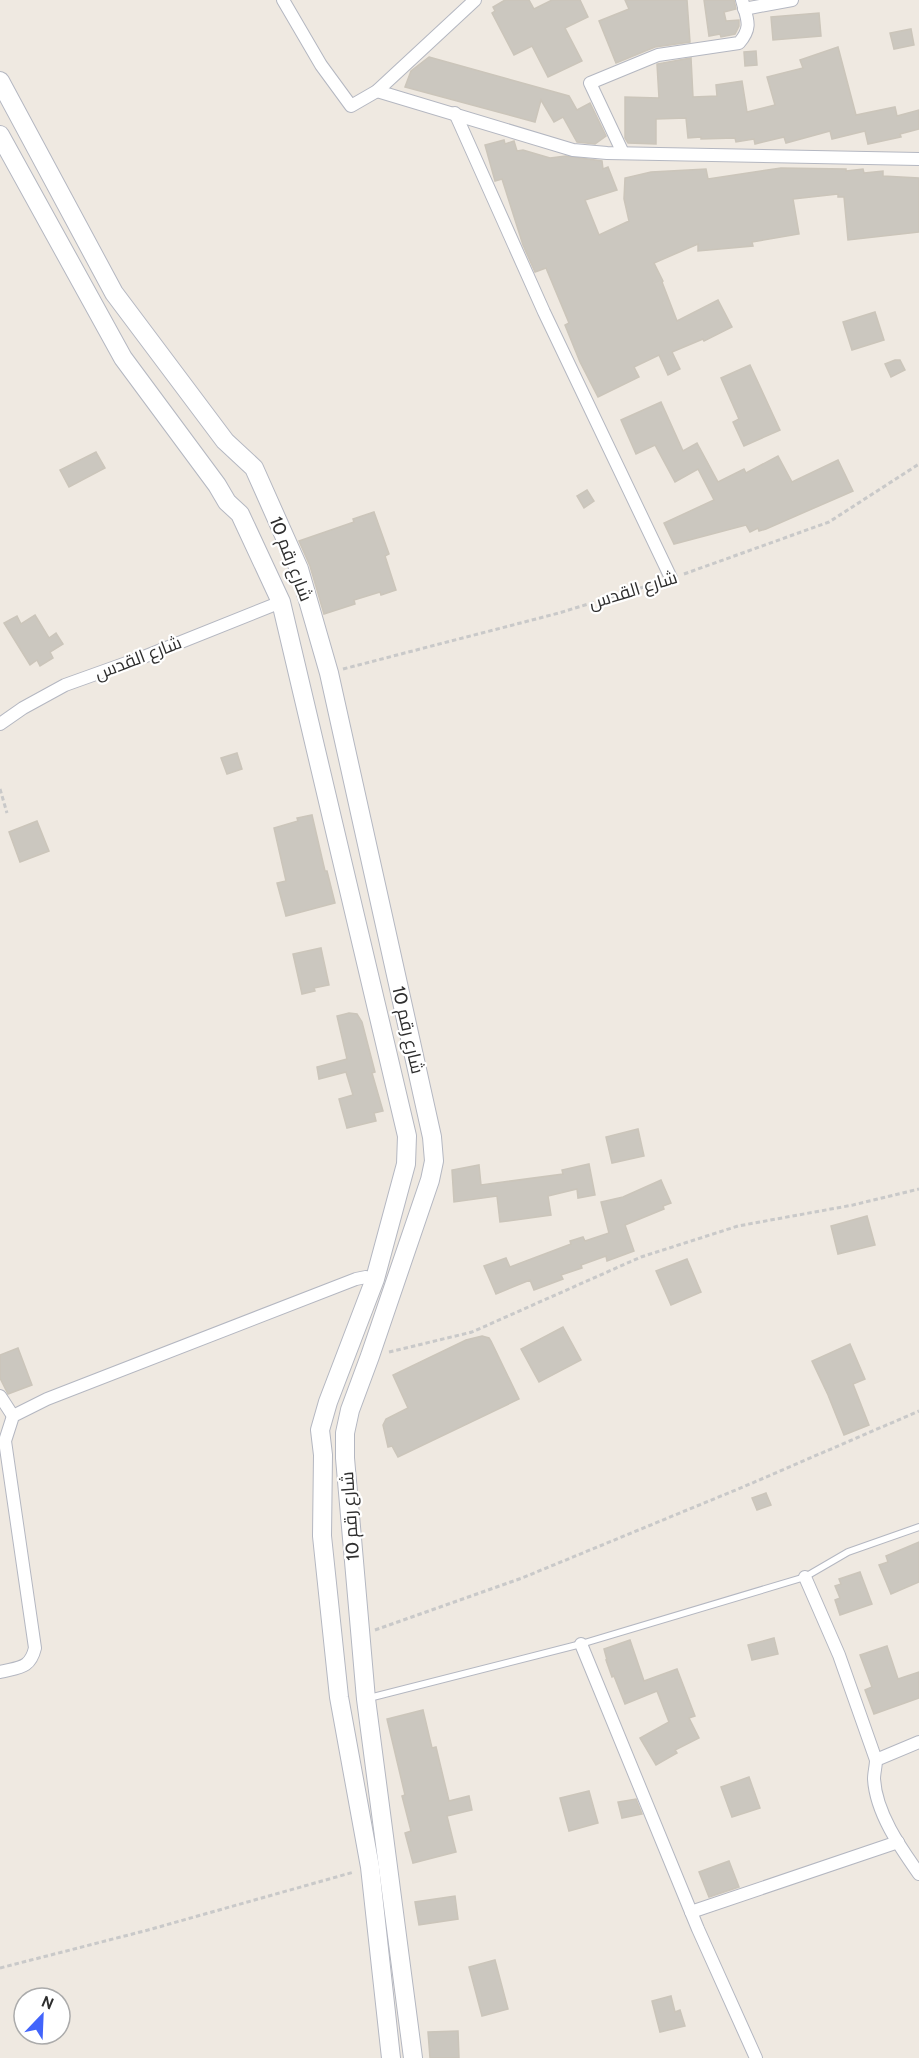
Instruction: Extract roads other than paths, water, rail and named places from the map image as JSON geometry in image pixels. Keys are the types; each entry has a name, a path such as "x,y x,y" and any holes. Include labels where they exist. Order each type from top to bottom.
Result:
{"main road":[{"name":"شارع رقم 10","path":"0,81 114,293 225,441 254,468 299,568 329,673 432,1137 434,1161 430,1180 350,1410 345,1433 359,1635 413,2058"},
{"name":"شارع رقم 10","path":"0,135 123,358 217,485 227,502 240,514 280,602 406,1136 406,1164 375,1280 328,1402 320,1430 323,1455 322,1536 338,1686 370,1867 391,2058"}],"street":[{"path":"283,0 321,65 351,106 378,91 474,0"},
{"path":"622,153 590,83 658,55 739,43 748,33 748,20 743,4 792,0"},
{"path":"378,91 455,113 526,138 573,150 919,159"},
{"path":"455,113 544,312 671,578"},
{"name":"شارع القدس","path":"0,724 64,685 146,656 280,602"},
{"path":"0,1672 24,1666 32,1660 35,1648 5,1441 13,1416 47,1399 356,1279 366,1277 375,1280"},
{"path":"0,1396 13,1416"},
{"path":"805,1578 840,1655 876,1760 874,1778 878,1799 898,1842 919,1874"},
{"path":"581,1644 691,1912 756,2058"},
{"path":"876,1760 919,1743"},
{"path":"691,1912 898,1842"}],"lane":[{"path":"366,1699 581,1644 805,1578 848,1552 919,1527"}]}
